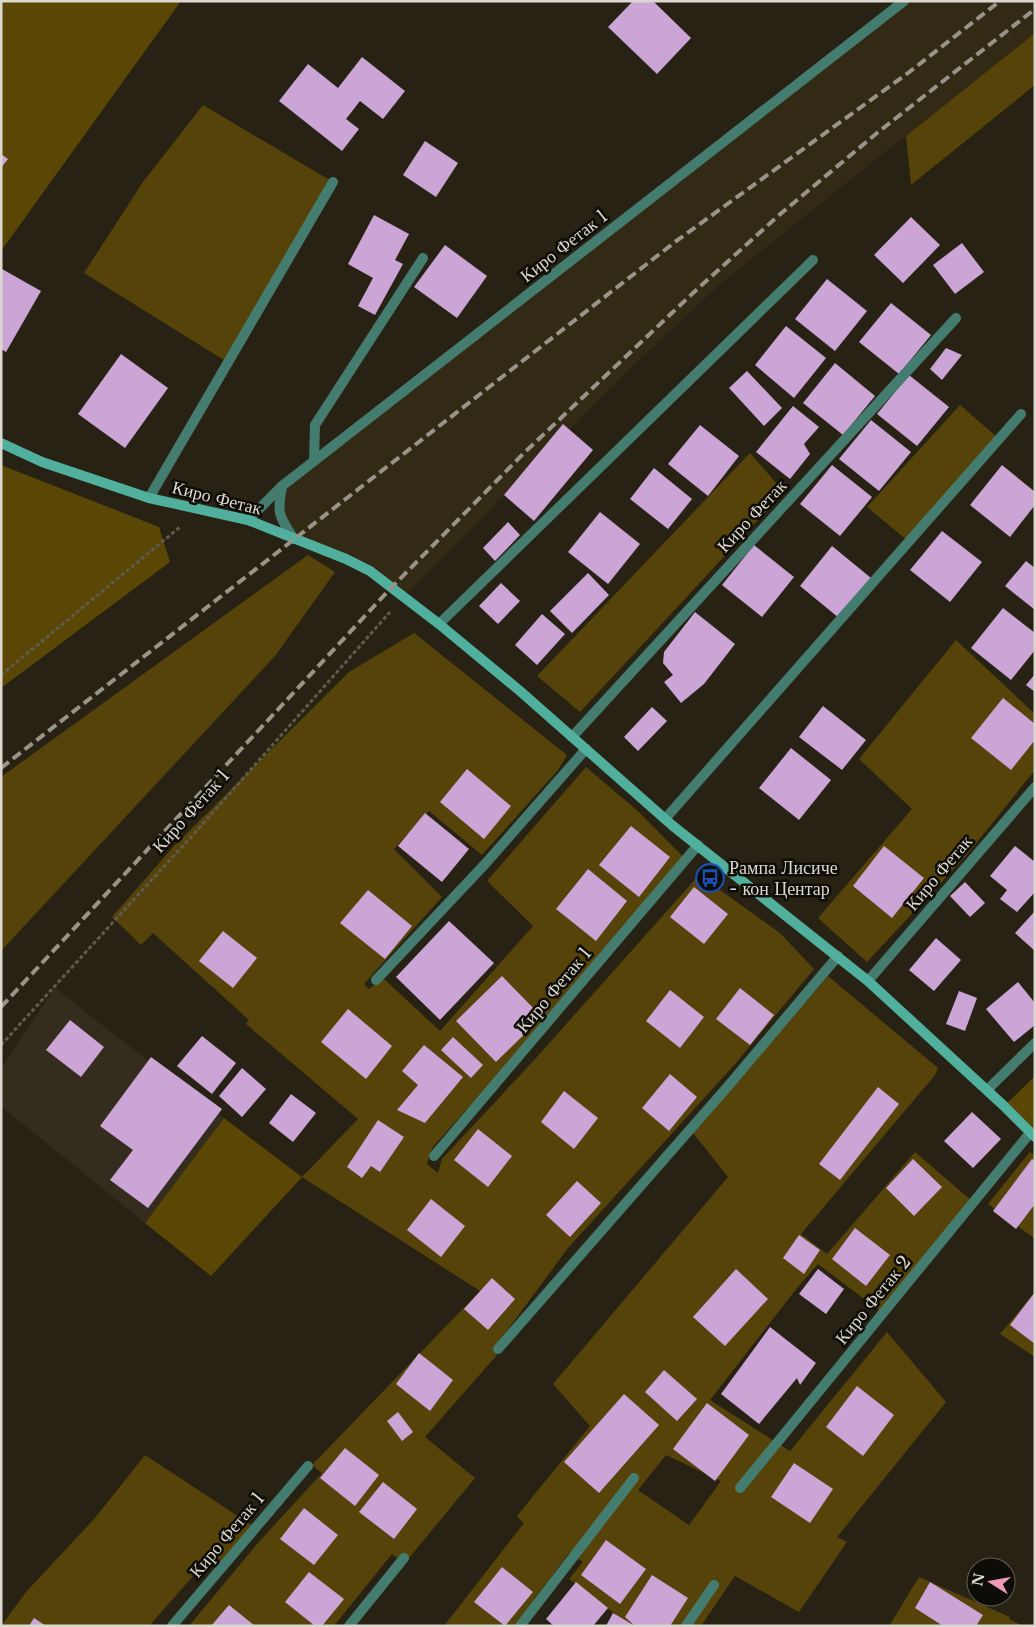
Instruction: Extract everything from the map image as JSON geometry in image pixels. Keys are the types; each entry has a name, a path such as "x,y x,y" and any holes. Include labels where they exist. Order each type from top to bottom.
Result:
{"main road":[{"name":"Киро Фетак","path":"1,443 42,462 149,498 248,520 346,559 370,571 439,624 665,818 868,981 987,1090 1032,1135"}],"street":[{"name":"Киро Фетак 1","path":"248,520 282,486 904,1"},
{"path":"149,498 333,182"},
{"path":"314,461 315,424 423,258"},
{"path":"439,624 813,260"},
{"name":"Киро Фетак","path":"572,737 956,318"},
{"path":"665,818 1021,414"},
{"path":"282,486 278,509 282,521 294,539"},
{"path":"376,980 480,870 586,749"},
{"name":"Киро Фетак","path":"868,981 1035,787"},
{"name":"Киро Фетак 1","path":"434,1156 698,845"},
{"path":"498,1349 729,1085 838,956"},
{"path":"987,1090 1035,1044"},
{"name":"Киро Фетак 2","path":"740,1488 1032,1135"},
{"name":"Киро Фетак 1","path":"172,1626 308,1466"},
{"path":"520,1626 634,1478"},
{"path":"349,1626 404,1558"},
{"path":"686,1626 714,1585"}],"path":[{"path":"1,675 201,510"},
{"name":"Киро Фетак 1","path":"1,1045 201,826 403,597"}],"shaded area":[{"path":"1,1 181,1 1,251"},
{"path":"904,1 1035,1 1035,33 724,281 638,361 403,597 370,571 294,539 282,521 282,486"},
{"path":"1035,33 1035,85 911,185 906,136"},
{"path":"203,105 333,182 227,362 84,273 143,182"},
{"path":"960,405 997,437 907,540 867,507"},
{"path":"750,453 784,492 580,712 537,676"},
{"path":"1,465 159,527 170,562 1,688"},
{"path":"308,555 335,572 275,656 1,951 1,777"},
{"path":"414,633 567,755 558,770 482,855 429,811 394,849 442,897 364,984 369,989 383,978 440,1031 533,926 487,881 586,767 639,812 688,862 432,1148 427,1164 438,1173 442,1159 536,1058 699,875 780,933 814,969 735,1064 568,1248 493,1350 497,1355 425,1437 475,1478 404,1564 392,1554 334,1626 189,1626 257,1544 322,1473 312,1465 480,1291 302,1177 358,1119 246,1024 249,1020 153,933 141,945 112,917 174,846 349,672"},
{"path":"956,640 1035,714 1035,770 965,857 867,962 818,918 912,809 859,759"},
{"path":"828,976 938,1068 935,1075 801,1234 827,1254 915,1152 972,1201 880,1311 818,1264 797,1288 710,1400 790,1451 887,1332 946,1402 837,1537 847,1542 799,1612 735,1576 701,1626 631,1626 569,1579 583,1562 569,1553 514,1626 444,1626 524,1523 517,1516 590,1426 553,1384 728,1177 693,1133","holes":["666,1455 721,1481 689,1525 638,1490"]},
{"path":"55,988 224,1118 145,1223 1,1106 1,1068"},
{"path":"1035,1076 1035,1137 1004,1106"},
{"path":"224,1118 302,1177 211,1276 145,1223"},
{"path":"1030,1152 1035,1156 1035,1239 988,1204"},
{"path":"1035,1292 1035,1357 1000,1334"},
{"path":"145,1455 253,1526 219,1567 208,1559 149,1626 1,1626 26,1592 95,1518"},
{"path":"919,1577 966,1598 966,1607 987,1607 1010,1617 1009,1619 1023,1626 889,1626"}],"building":[{"path":"633,1 653,1 691,38 657,74 608,27"},
{"path":"362,57 405,91 383,119 360,101 346,119 359,129 342,151 279,101 308,64 338,88"},
{"path":"425,141 458,163 436,197 403,175"},
{"path":"1,154 8,159 1,168"},
{"path":"374,215 409,234 395,260 403,264 375,315 358,306 373,278 348,264"},
{"path":"911,217 940,245 903,283 874,255"},
{"path":"962,243 984,272 955,294 933,265"},
{"path":"445,245 487,276 457,318 414,287"},
{"path":"2,269 41,291 6,352 1,349"},
{"path":"827,279 867,311 835,351 795,319"},
{"path":"891,303 931,335 899,374 859,342"},
{"path":"786,326 826,358 794,398 755,365"},
{"path":"946,348 962,355 942,380 930,369"},
{"path":"121,354 168,388 125,448 78,414"},
{"path":"835,363 875,396 843,435 803,403"},
{"path":"747,371 782,408 764,426 729,388"},
{"path":"909,375 949,407 917,446 877,414"},
{"path":"793,406 819,427 804,444 810,454 790,479 756,452"},
{"path":"871,420 911,452 879,491 839,459"},
{"path":"563,424 593,450 534,521 504,495"},
{"path":"700,425 739,456 708,496 668,464"},
{"path":"832,465 872,497 840,536 800,504"},
{"path":"1002,465 1035,492 1035,505 1010,537 970,505"},
{"path":"654,468 692,499 668,529 630,499"},
{"path":"600,512 640,544 608,584 568,552"},
{"path":"508,522 520,535 495,561 483,548"},
{"path":"942,531 982,562 950,602 910,570"},
{"path":"754,545 794,577 762,617 722,585"},
{"path":"832,546 871,578 839,618 800,586"},
{"path":"1026,561 1035,568 1035,610 1005,586"},
{"path":"588,573 609,595 572,633 550,611"},
{"path":"501,583 520,601 498,624 479,606"},
{"path":"1003,608 1035,633 1035,650 1011,680 971,648"},
{"path":"695,612 735,644 704,684 681,703 664,682 673,675 663,663 664,652"},
{"path":"542,614 565,634 537,665 515,645"},
{"path":"1035,674 1035,692 1026,685"},
{"path":"1003,698 1035,724 1035,740 1011,770 971,738"},
{"path":"823,706 866,740 842,770 799,737"},
{"path":"652,707 667,721 638,751 624,737"},
{"path":"791,748 831,780 799,820 759,788"},
{"path":"467,769 511,806 484,839 440,802"},
{"path":"425,813 469,849 442,882 398,846"},
{"path":"631,826 670,857 639,897 599,865"},
{"path":"884,846 924,878 892,918 853,886"},
{"path":"1015,846 1035,862 1035,892 1017,912 1000,899 1007,890 990,876"},
{"path":"588,869 627,901 596,941 556,909"},
{"path":"965,882 985,903 970,917 950,896"},
{"path":"694,887 728,914 704,944 670,917"},
{"path":"368,890 412,926 385,959 340,923"},
{"path":"1035,911 1035,951 1015,933"},
{"path":"449,921 494,963 440,1020 396,977"},
{"path":"223,931 257,958 233,988 199,961"},
{"path":"936,938 961,960 934,991 909,970"},
{"path":"502,976 542,1017 496,1062 456,1021"},
{"path":"1018,982 1035,1003 1035,1025 1014,1042 986,1009"},
{"path":"740,988 774,1015 750,1045 716,1019"},
{"path":"670,990 704,1017 680,1048 646,1021"},
{"path":"959,991 977,998 965,1031 946,1024"},
{"path":"348,1009 392,1046 366,1079 321,1042"},
{"path":"70,1020 104,1047 81,1077 46,1050"},
{"path":"202,1036 236,1063 212,1094 177,1066"},
{"path":"453,1037 483,1065 471,1078 441,1050"},
{"path":"424,1045 463,1077 425,1123 397,1110 418,1085 402,1071"},
{"path":"151,1057 222,1109 148,1208 110,1180 133,1150 100,1126"},
{"path":"242,1068 266,1089 242,1117 219,1096"},
{"path":"670,1074 697,1097 669,1131 642,1108"},
{"path":"878,1087 899,1104 840,1180 819,1164"},
{"path":"564,1091 598,1118 574,1149 541,1122"},
{"path":"291,1094 316,1113 293,1142 269,1123"},
{"path":"972,1112 1001,1139 973,1168 944,1141"},
{"path":"378,1120 404,1137 380,1172 371,1166 362,1178 347,1167"},
{"path":"478,1129 512,1156 488,1187 454,1160"},
{"path":"913,1159 942,1187 914,1216 886,1188"},
{"path":"1032,1159 1035,1161 1035,1204 1016,1229 993,1211"},
{"path":"577,1181 601,1203 570,1237 546,1215"},
{"path":"431,1199 465,1226 441,1257 407,1230"},
{"path":"855,1228 890,1255 866,1286 832,1259"},
{"path":"799,1235 820,1250 804,1274 783,1258"},
{"path":"736,1269 768,1299 725,1346 693,1317"},
{"path":"818,1269 844,1289 826,1314 799,1294"},
{"path":"492,1278 515,1299 488,1330 464,1309"},
{"path":"1035,1292 1035,1344 1010,1325"},
{"path":"770,1327 816,1363 800,1385 797,1378 759,1424 721,1394"},
{"path":"419,1353 453,1380 430,1411 396,1384"},
{"path":"664,1370 697,1399 677,1421 645,1392"},
{"path":"857,1386 894,1415 863,1456 826,1427"},
{"path":"624,1394 659,1425 599,1493 564,1462"},
{"path":"707,1403 749,1435 715,1481 673,1449"},
{"path":"398,1412 413,1432 402,1441 387,1421"},
{"path":"345,1448 379,1475 355,1506 320,1478"},
{"path":"794,1463 833,1489 810,1523 771,1497"},
{"path":"383,1482 417,1509 394,1539 359,1512"},
{"path":"304,1508 338,1535 314,1565 280,1539"},
{"path":"606,1540 646,1569 620,1604 581,1575"},
{"path":"502,1567 533,1592 505,1626 474,1602"},
{"path":"309,1572 344,1599 322,1626 315,1626 285,1602"},
{"path":"652,1575 688,1598 670,1626 635,1626 625,1617"},
{"path":"576,1582 608,1608 593,1626 554,1626 546,1619"},
{"path":"930,1582 966,1604 966,1607 970,1607 983,1615 976,1626 943,1626 915,1608"},
{"path":"229,1605 255,1626 211,1626"},
{"path":"613,1613 635,1626 606,1626"},
{"path":"34,1618 46,1626 29,1626"}],"railway":[{"path":"1,768 675,242 908,73 1000,1"},
{"path":"1,1007 391,588 524,453 693,293 778,216 877,133 1035,9"}],"place":[{"name":"Рампа Лисиче - кон Центар","path":"710,878"}]}
